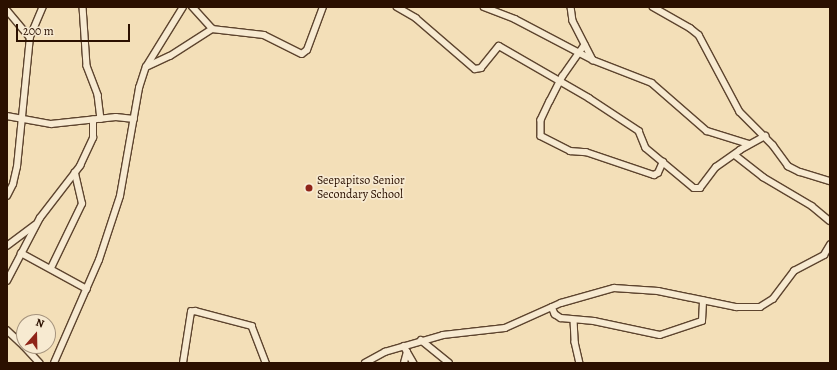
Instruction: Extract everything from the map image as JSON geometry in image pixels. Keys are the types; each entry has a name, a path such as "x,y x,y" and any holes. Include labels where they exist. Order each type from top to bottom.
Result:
{"street":[{"path":"7,196 13,184 17,167 30,37 42,7"},
{"path":"83,7 87,66 98,95 101,119"},
{"path":"54,363 87,289 120,196 134,119 146,67 183,7"},
{"path":"192,7 212,29"},
{"path":"146,67 170,56 212,29 264,35 302,54 307,50 323,7"},
{"path":"397,7 433,31 475,69 481,68 496,47 499,46 560,82 635,128 641,134 643,144 696,189 702,186 716,167 749,144 765,136"},
{"path":"484,7 515,19 593,60 652,83 707,131 749,144"},
{"path":"571,7 573,21 593,60"},
{"path":"653,7 699,35 740,112 765,136 783,161 794,170 830,181"},
{"path":"7,10 30,37"},
{"path":"585,45 560,82 541,120 541,136 570,151 586,152 654,175 658,173 663,162"},
{"path":"7,116 51,124 101,119 134,119"},
{"path":"7,281 37,224 76,173 90,145 93,120"},
{"path":"735,155 763,177 812,206 830,221"},
{"path":"51,268 82,204 76,173"},
{"path":"7,246 37,224"},
{"path":"365,363 421,340 472,330 505,328 552,307 589,294 621,287 658,291 736,307 755,308 766,304 776,296 794,271 824,255 830,245"},
{"path":"21,253 87,289"},
{"path":"552,307 557,316 574,320 594,321 660,335 702,321 703,300"},
{"path":"183,363 191,312 195,311 252,326 266,363"},
{"path":"574,320 575,342 580,363"},
{"path":"7,330 16,338"},
{"path":"421,340 449,363"},
{"path":"404,346 414,363"},
{"path":"404,363 407,352"},
{"path":"32,354 40,363"}],"place":[{"name":"Seepapitso Senior Secondary School","path":"309,188"}]}
